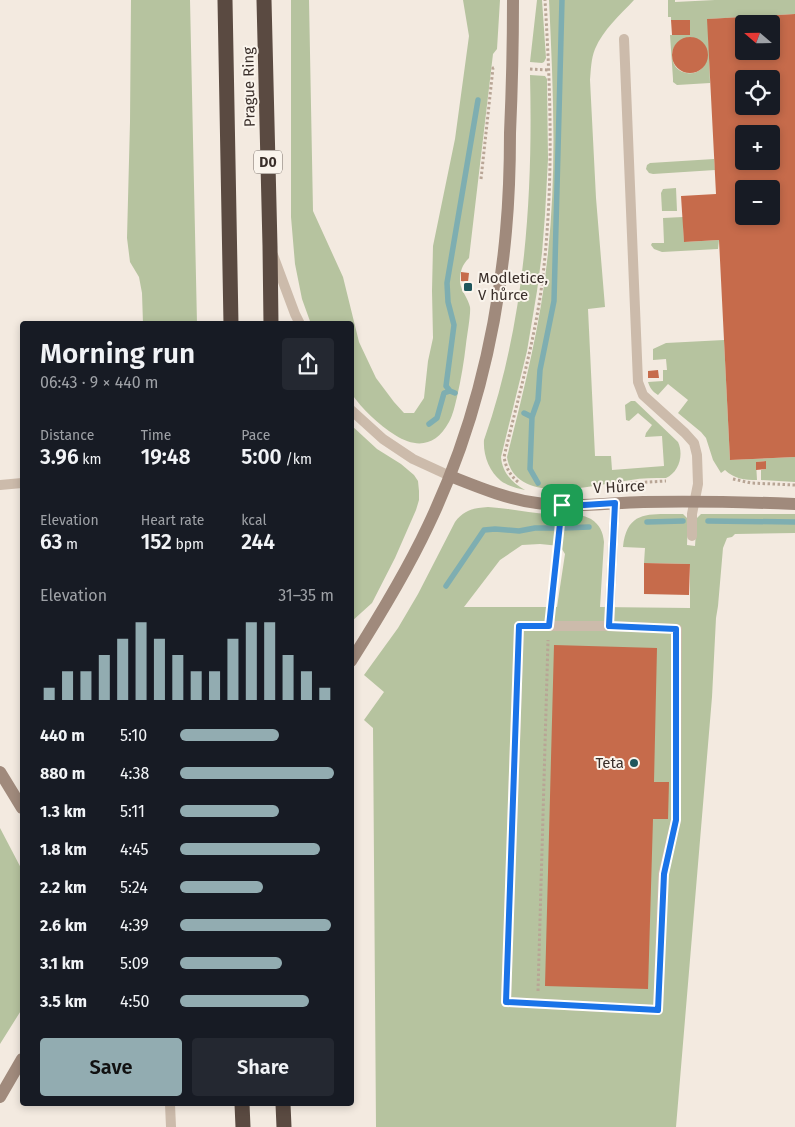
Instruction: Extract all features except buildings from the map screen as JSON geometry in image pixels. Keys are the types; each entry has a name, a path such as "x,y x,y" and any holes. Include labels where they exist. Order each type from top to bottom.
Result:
{"highway":[{"name":"Prague Ring","path":"225,0 231,321"},
{"name":"Prague Ring","path":"264,0 271,321"},
{"path":"242,1106 243,1127"},
{"path":"284,1106 284,1127"}],"main road":[{"path":"354,656 410,564 429,525 450,476 481,377 501,277 506,230 509,184 513,0"},
{"name":"V Hůrce","path":"450,476 490,492 516,500 536,503 584,505 694,501 795,504"},
{"path":"0,772 20,805"},
{"path":"0,1097 20,1062"}],"lane":[{"path":"624,39 638,382 643,395 694,443 697,455 698,484 694,501 692,536"},
{"path":"270,246 299,321"},
{"path":"354,413 383,439 413,459 450,476"},
{"path":"0,485 20,484"},
{"path":"609,626 615,503"},
{"path":"519,626 609,626 676,629 676,820 664,874 658,1010 506,1002 519,626"},
{"path":"170,1106 171,1127"}],"path":[{"path":"521,485 512,476 506,466 504,457 530,352 541,292 549,216 549,70 545,0"},
{"path":"481,179 493,68 496,68"},
{"path":"530,69 549,70"},
{"path":"733,479 751,483 795,485"},
{"path":"613,487 632,483 666,481"},
{"path":"538,992 549,626 562,505"}],"green space":[{"path":"131,0 190,0 197,321 143,321 142,293 139,277 130,262 127,238"},
{"path":"291,0 309,0 313,211 343,277 354,321 310,321 302,299 295,264 291,217"},
{"path":"463,0 500,0 497,49 493,54 469,258 463,266 460,275 460,282 470,310 462,370 454,410 444,430 438,436 425,443 418,443 395,435 377,422 354,397 354,322 359,342 376,378 404,413 414,413 424,398 428,361 433,338 433,246 455,139 469,36"},
{"path":"537,0 542,0 546,58 542,63 530,62"},
{"path":"549,0 634,0 602,35 595,49 591,68 596,198 605,307 588,309 595,456 611,456 612,470 664,466 662,436 645,437 652,425 638,413 629,421 626,420 625,405 635,401 678,442 680,447 679,463 674,472 666,478 639,479 579,488 541,488 525,483 513,473 507,457 536,331 545,279 551,221 553,190 553,95"},
{"path":"668,0 675,0 675,2 795,0 795,14 735,15 735,17 708,19 710,83 677,85 673,82 670,35 690,35 690,20 671,20 671,17 668,17","holes":["691,37 700,41 705,46 706,60 698,71 691,73 683,72 676,68 672,52 679,42"]},
{"path":"530,75 545,76 547,79 548,159 545,215 537,291 527,351 501,457 503,468 516,484 525,490 513,487 497,477 488,462 484,440 498,396 509,351 524,260 530,167"},
{"path":"714,159 715,170 653,174 649,173 646,169 650,163"},
{"path":"676,188 677,211 662,211 661,193 663,189"},
{"path":"683,217 684,242 719,240 718,249 662,252 654,249 651,245 652,243 664,243 663,218"},
{"path":"724,340 730,460 795,457 795,482 761,480 761,470 766,469 766,461 756,462 757,480 740,478 725,470 721,473 713,460 706,438 678,413 688,400 668,384 658,395 653,391 648,382 663,381 663,370 667,370 666,359 653,360 653,349 666,343"},
{"path":"354,428 377,449 401,464 418,481 419,500 416,510 395,558 372,603 354,619"},
{"path":"488,507 576,515 594,521 603,535 604,542 600,607 690,608 690,564 644,563 645,548 623,547 625,534 630,526 643,516 683,514 688,519 687,545 695,546 697,518 701,514 795,514 795,533 735,534 727,538 723,548 676,1127 376,1127 373,728 364,720 384,692 364,675 398,628 418,594 455,522 465,512","holes":["522,545 560,546 565,554 557,607 464,607 500,560"]},
{"path":"0,828 20,866 20,1012 0,1044"}],"waterway":[{"path":"532,417 538,400 540,370 554,301 562,0"},
{"path":"455,393 446,386 454,325 448,302 447,283 478,100"},
{"path":"429,424 437,418 444,393 450,391"},
{"path":"524,413 532,417 530,469 538,483"},
{"path":"647,522 683,521"},
{"path":"708,521 795,522"},
{"path":"563,528 589,527"},
{"path":"446,586 484,530 519,531 535,528 556,528"}],"place":[{"name":"Modletice, V hůrce","path":"468,287"},
{"name":"Teta","path":"634,763"}],"route":[{"path":"615,503 609,626 676,629 676,820 664,874 658,1010 506,1002 519,626 549,626 562,505 615,503"}]}
